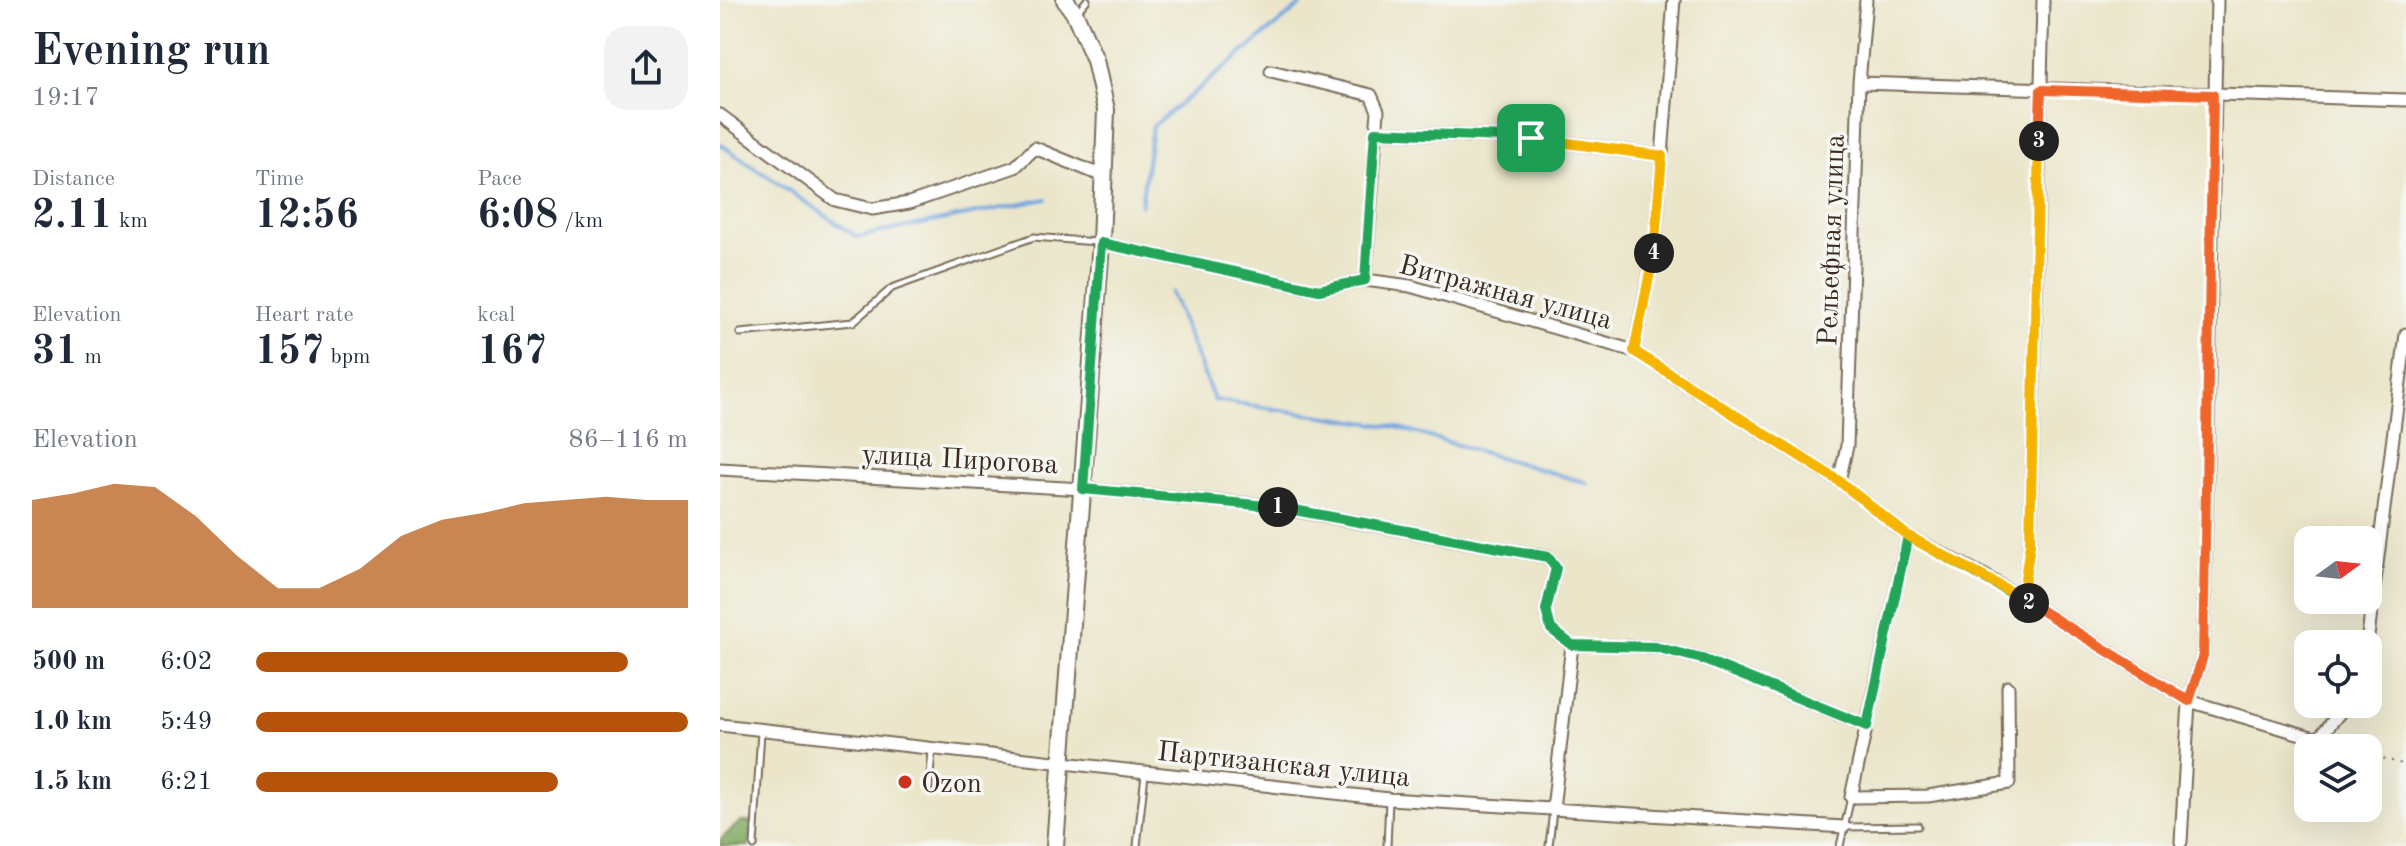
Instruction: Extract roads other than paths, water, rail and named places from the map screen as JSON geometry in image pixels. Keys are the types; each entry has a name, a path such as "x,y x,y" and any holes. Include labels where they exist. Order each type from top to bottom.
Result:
{"main road":[{"path":"1055,846 1105,177 1106,110 1095,60 1070,7"}],"street":[{"name":"Витражная улица","path":"1634,351 1655,246 1674,0"},
{"name":"Рельефная улица","path":"1839,481 1847,446 1859,83 1866,0"},
{"path":"2022,598 2030,545 2043,0"},
{"path":"2181,842 2189,701 2203,656 2217,0"},
{"name":"Витражная улица","path":"1271,71 1371,95 1378,111 1365,280"},
{"path":"1859,83 2406,100"},
{"path":"720,115 835,200 872,209 909,203 1015,167 1035,148 1105,177"},
{"path":"1375,132 1531,138 1662,156"},
{"name":"Витражная улица","path":"1101,243 1319,290 1365,280 1410,286 1634,351 1839,481 1908,536 2022,598 2189,701 2318,739 2335,718"},
{"path":"2369,630 2406,334"},
{"name":"улица Пирогова","path":"720,469 1083,489 1271,506 1548,557 1556,568 1546,610 1551,629 1572,645"},
{"path":"1908,536 1851,797 1928,796 2009,783 2008,687"},
{"path":"1553,809 1572,645 1667,650 1702,659 1867,726"},
{"name":"Партизанская улица","path":"720,725 1389,799 1844,827"}],"lane":[{"path":"1070,7 1087,0"},
{"path":"740,333 853,322 892,288 1034,237 1101,243"},
{"path":"754,846 761,730"},
{"path":"929,788 932,750"},
{"path":"1137,846 1145,774"},
{"path":"1840,846 1851,797"},
{"path":"1387,846 1389,799"},
{"path":"1549,846 1553,809"},
{"path":"1844,827 1918,826"}],"waterway":[{"path":"1141,205 1152,127 1307,0"},
{"path":"720,144 857,237 1046,199"},
{"path":"1171,292 1214,400 1396,427 1587,483"}],"place":[{"name":"Ozon","path":"905,782"}]}
